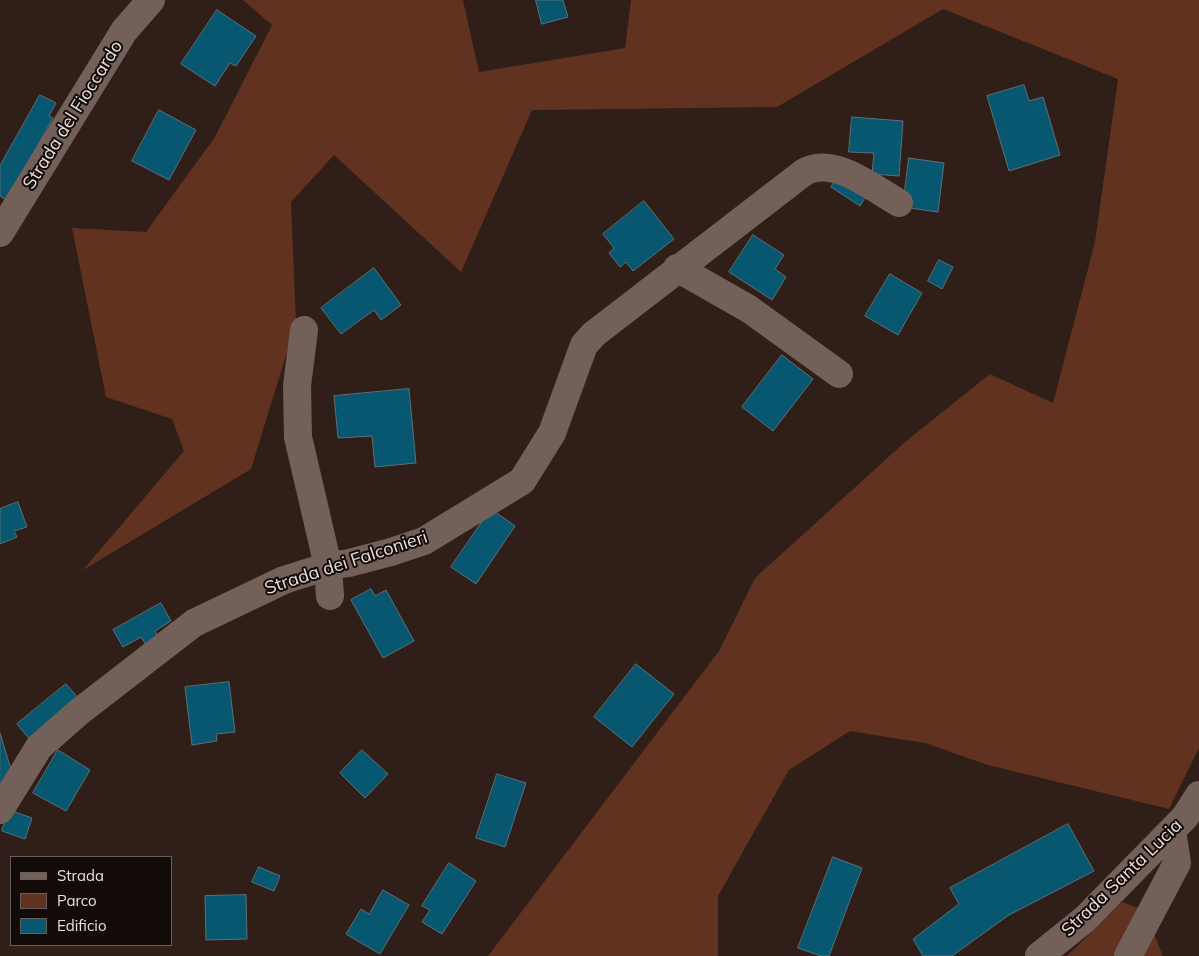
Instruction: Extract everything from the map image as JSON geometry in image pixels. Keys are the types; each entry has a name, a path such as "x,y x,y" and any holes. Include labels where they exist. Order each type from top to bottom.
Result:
{"street":[{"name":"Strada del Fioccardo","path":"0,233 124,31 151,0"},
{"name":"Strada dei Falconieri","path":"0,810 39,747 79,712 194,623 284,580 328,566 358,561 424,541 522,481 552,433 584,345 594,334 809,169 821,166 846,173 899,203"},
{"path":"678,268 748,309 839,374"},
{"path":"304,330 297,386 298,437 328,566 330,596"},
{"name":"Strada Santa Lucia","path":"1039,956 1085,919 1185,817 1199,795"},
{"path":"1128,956 1177,863 1172,830"}],"green space":[{"path":"243,0 463,0 479,72 625,48 631,0 1199,0 1199,748 1169,809 988,765 925,743 850,731 789,770 718,896 718,956 488,956 719,651 755,578 905,442 990,374 1053,403 1095,242 1118,79 943,9 777,107 532,110 461,272 334,155 291,202 296,323 251,469 83,570 184,451 172,419 106,397 72,228 146,232 215,137 272,25"},
{"path":"1122,902 1144,910 1163,956 1067,956"}],"building":[{"path":"536,0 563,0 568,17 542,24"},
{"path":"217,10 256,36 236,66 230,63 215,86 181,64"},
{"path":"1024,85 1029,101 1043,97 1060,155 1009,171 987,96"},
{"path":"40,95 56,103 49,116 53,118 7,200 0,196 0,166"},
{"path":"159,110 196,130 169,180 132,161"},
{"path":"852,117 903,121 899,176 872,174 874,153 849,152"},
{"path":"909,158 944,163 938,212 903,207"},
{"path":"841,173 869,191 860,206 831,187"},
{"path":"644,201 674,239 633,271 626,262 620,267 609,253 614,248 603,234"},
{"path":"753,235 784,255 775,269 786,277 772,300 729,272"},
{"path":"939,260 953,267 942,289 928,281"},
{"path":"374,268 401,305 381,320 374,310 341,334 321,308"},
{"path":"890,274 922,293 898,335 865,316"},
{"path":"782,355 813,379 773,431 742,407"},
{"path":"409,389 416,463 375,467 372,436 338,438 334,396"},
{"path":"18,502 27,527 14,531 17,537 0,544 0,509"},
{"path":"491,509 515,526 476,584 451,567"},
{"path":"371,589 375,596 386,590 414,641 383,658 351,600"},
{"path":"161,603 171,621 155,631 159,637 146,645 141,637 123,647 113,630"},
{"path":"636,664 674,694 632,747 594,717"},
{"path":"229,682 235,732 216,734 217,741 192,745 185,687"},
{"path":"66,684 80,700 31,741 17,724"},
{"path":"0,733 12,773 0,784"},
{"path":"58,750 90,770 66,811 33,793"},
{"path":"362,750 388,774 365,798 340,773"},
{"path":"497,774 526,783 505,847 476,838"},
{"path":"9,810 32,818 25,839 2,831"},
{"path":"1068,824 1094,871 1009,915 952,956 923,956 913,939 959,904 950,888"},
{"path":"833,857 862,868 829,956 821,956 798,948"},
{"path":"449,863 476,881 442,934 422,922 430,910 422,906"},
{"path":"259,867 280,876 274,891 252,882"},
{"path":"383,890 409,905 380,954 346,934 361,909 369,914"},
{"path":"246,895 247,939 206,940 205,896"}]}
